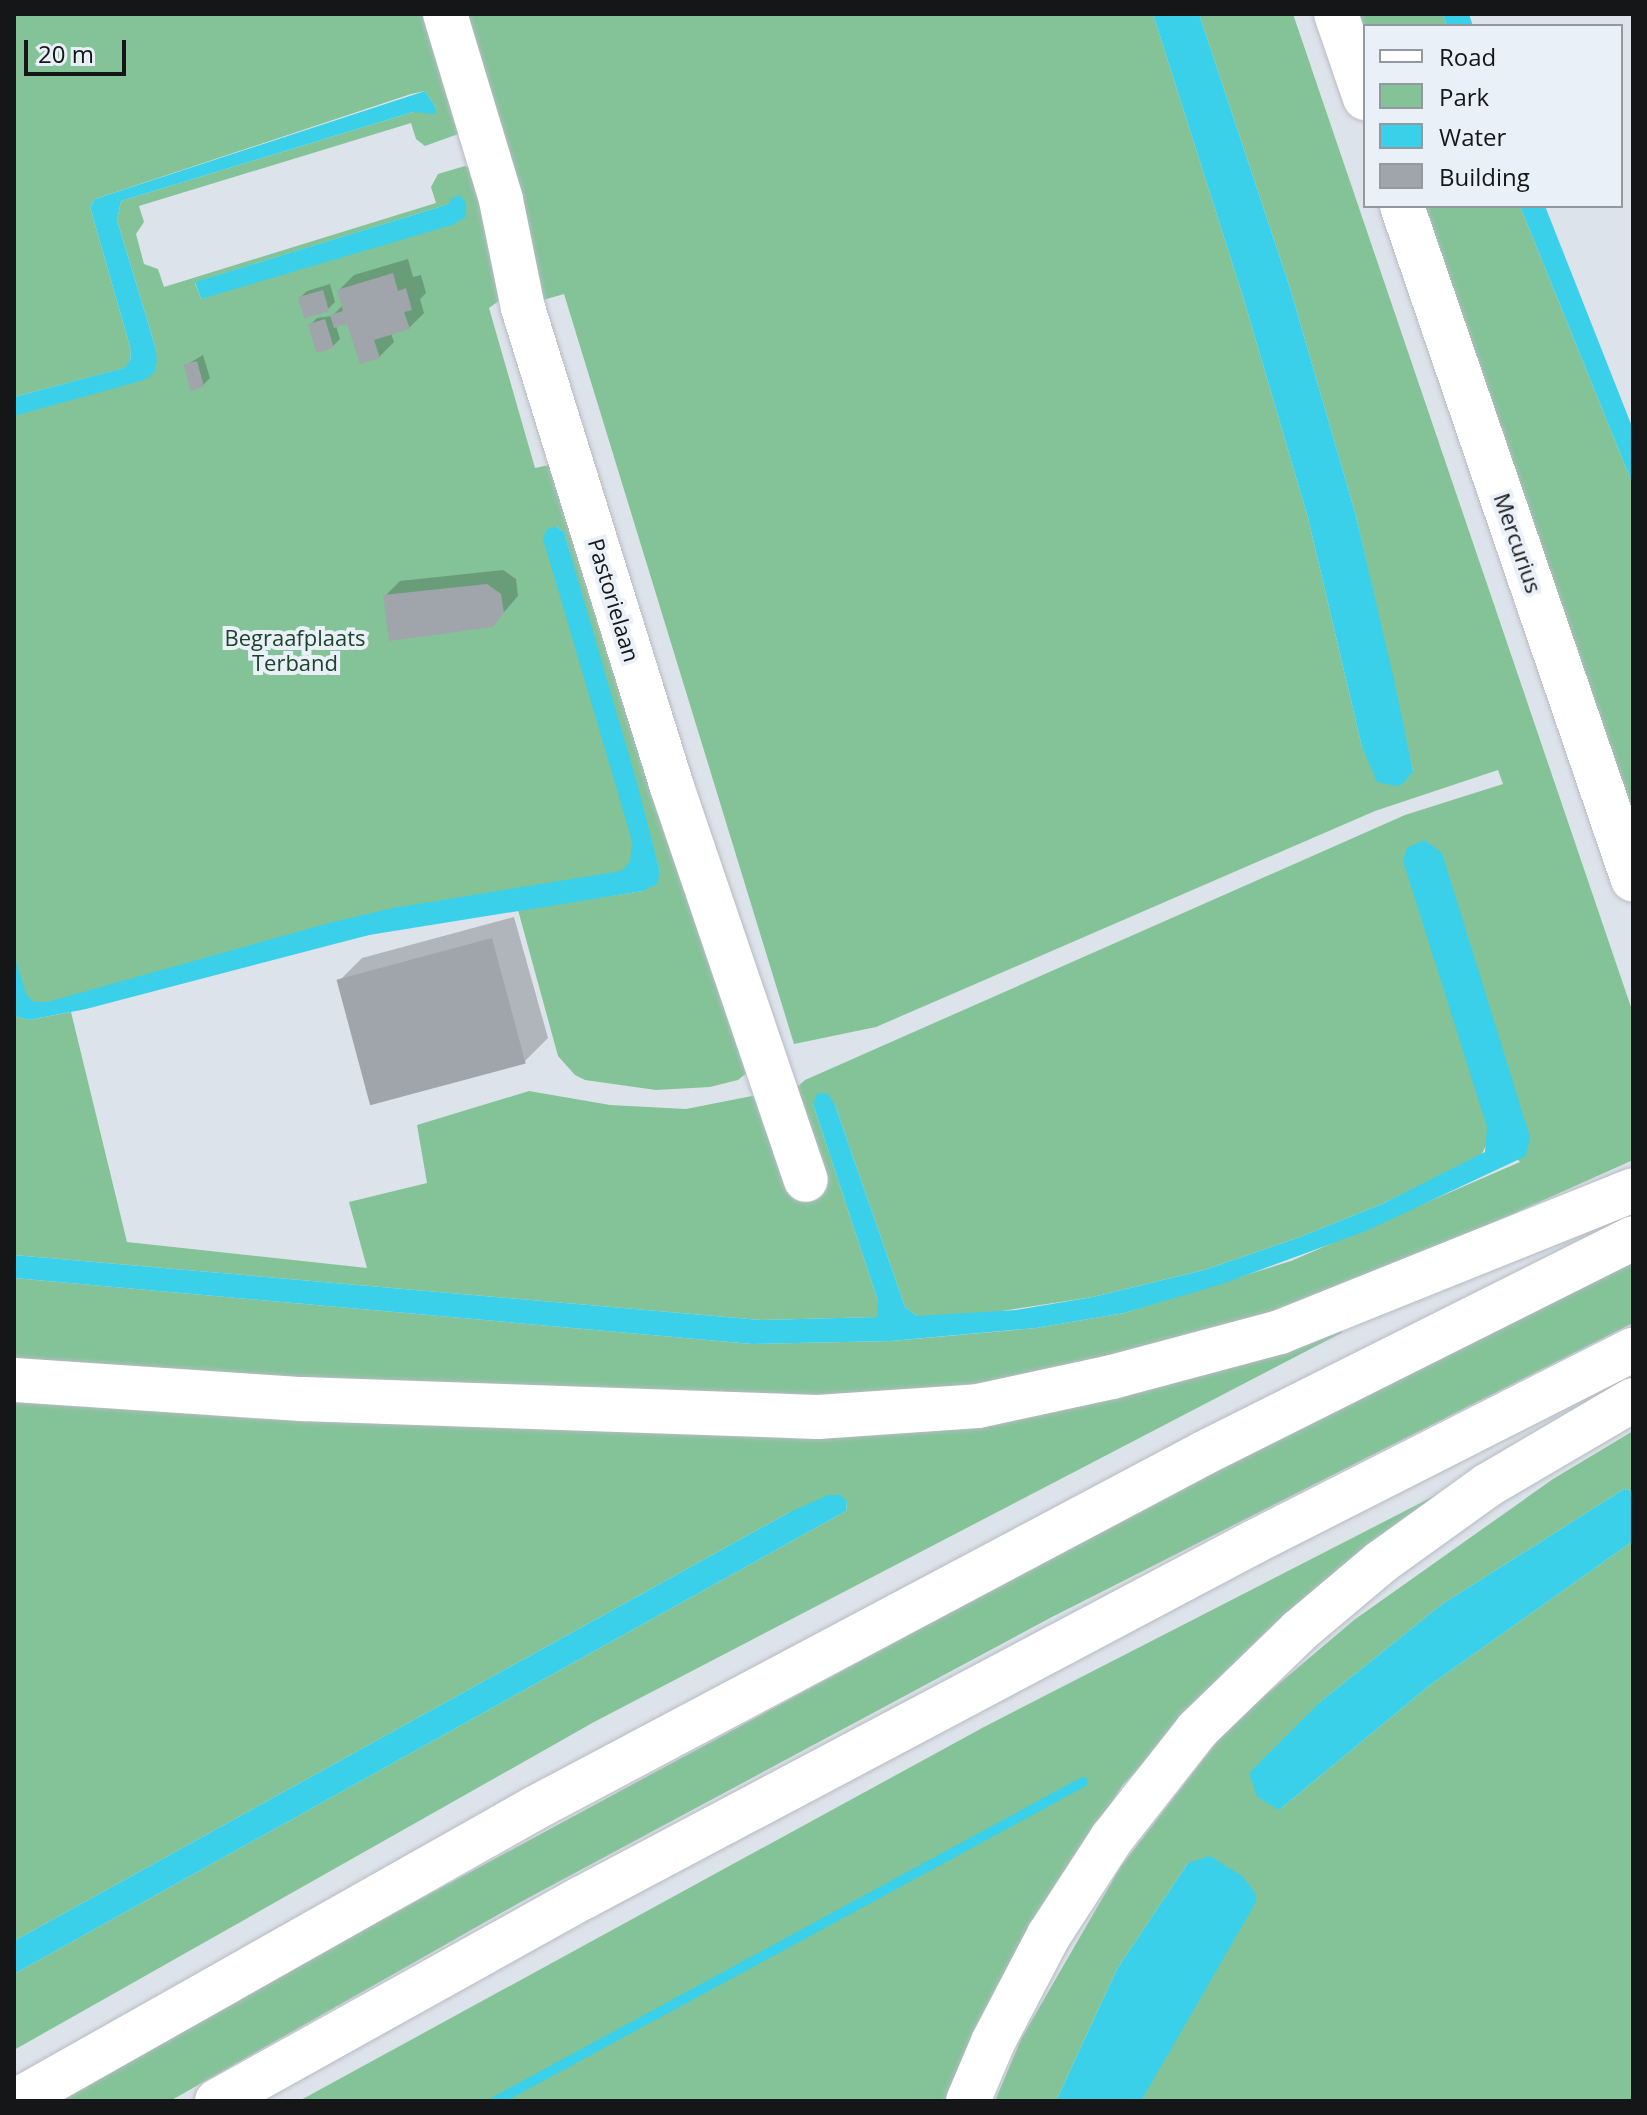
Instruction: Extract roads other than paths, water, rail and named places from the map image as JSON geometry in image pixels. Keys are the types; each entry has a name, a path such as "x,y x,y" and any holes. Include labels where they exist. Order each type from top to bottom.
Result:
{"main road":[{"name":"Pastorielaan","path":"445,14 501,200 523,308 672,787 806,1180"},
{"path":"1336,14 1363,92"},
{"name":"Mercurius","path":"1403,208 1633,880"},
{"path":"14,1380 302,1399 803,1417 978,1406 1112,1377 1280,1332 1633,1190"},
{"path":"16,2101 549,1800 1204,1453 1633,1238"},
{"path":"217,2101 584,1897 765,1801 1254,1542 1633,1350"},
{"path":"968,2101 993,2042 1049,1935 1112,1838 1197,1730 1299,1631 1381,1562 1488,1485 1633,1400"}],"water":[{"path":"1153,14 1199,14 1290,288 1356,516 1394,680 1413,771 1403,784 1396,786 1377,782 1362,747 1308,518 1244,300"},
{"path":"1443,14 1469,14 1472,24 1446,24"},
{"path":"425,91 436,108 435,114 413,112 121,201 117,220 155,346 157,360 154,373 144,380 14,416 14,397 124,368 130,361 131,350 90,207 95,199"},
{"path":"460,195 466,203 466,217 452,225 201,299 195,282 449,204 452,198"},
{"path":"1521,208 1546,208 1633,429 1633,485"},
{"path":"556,526 564,532 637,783 660,872 657,884 643,891 369,935 86,1009 29,1020 14,1016 14,954 26,994 34,1002 47,1002 393,908 621,871 630,862 632,841 543,539 546,530"},
{"path":"1424,840 1442,853 1530,1137 1526,1156 1366,1231 1222,1284 1124,1313 1036,1328 891,1341 752,1344 14,1278 14,1255 761,1320 877,1317 878,1301 813,1104 817,1094 827,1093 835,1105 905,1307 917,1316 1016,1310 1093,1297 1204,1270 1300,1237 1382,1204 1485,1152 1487,1127 1403,861 1407,848"},
{"path":"1624,1489 1633,1491 1633,1541 1430,1685 1279,1810 1257,1797 1249,1773 1320,1702 1441,1605"},
{"path":"828,1495 841,1495 847,1502 846,1511 14,1974 14,1941 790,1512"},
{"path":"1210,1856 1242,1876 1256,1894 1256,1902 1141,2101 1056,2101 1117,1969 1188,1863"}],"waterway":[{"path":"496,2101 1083,1782"}],"park label":[{"name":"Begraafplaats Terband","path":"295,650"}]}
